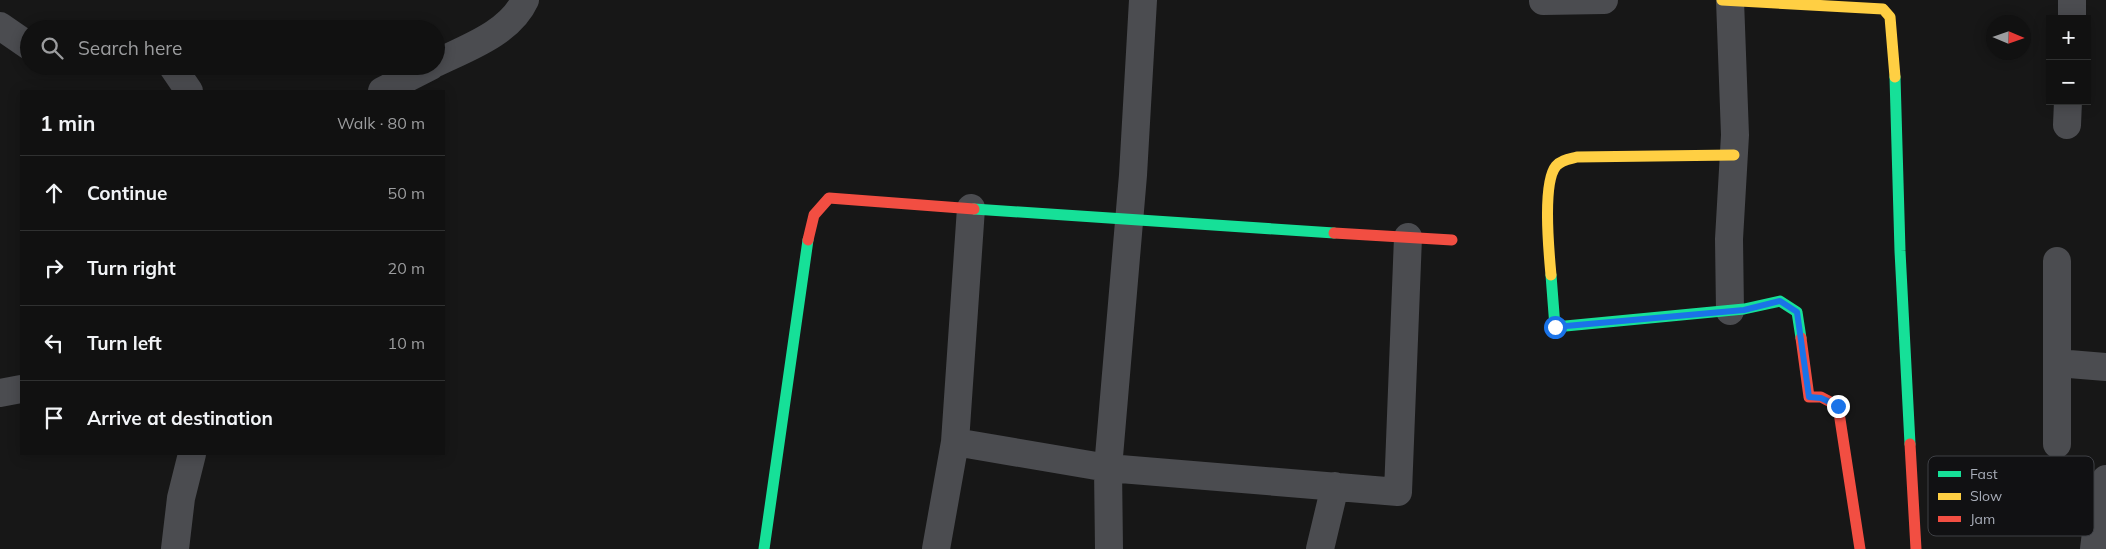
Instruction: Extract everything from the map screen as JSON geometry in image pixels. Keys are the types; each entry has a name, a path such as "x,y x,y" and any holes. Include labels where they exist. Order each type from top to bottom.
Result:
{"street":[{"path":"445,59 496,33 520,11 525,0"},
{"path":"1109,549 1108,468 1130,220 1143,0"},
{"path":"1543,1 1604,0"},
{"path":"1722,0 1883,10 1890,17 1895,80 1900,251 1916,549"},
{"path":"1730,0 1734,155 1729,239 1730,311"},
{"path":"2072,0 2072,15"},
{"path":"0,26 20,40"},
{"path":"178,75 188,90"},
{"path":"384,90 413,75"},
{"path":"1734,155 1577,157 1563,160 1554,169 1546,196 1555,327 1730,311 1780,301 1797,312 1809,397 1821,398 1838,406 1860,549"},
{"path":"764,549 806,248 814,215 829,198 1130,220 1452,240"},
{"path":"936,549 955,442 971,208"},
{"path":"955,442 1108,468 1398,492 1408,237"},
{"path":"2057,261 2057,444"},
{"path":"2057,364 2106,367"},
{"path":"0,394 20,389"},
{"path":"175,549 181,498 192,455"},
{"path":"2094,549 2100,493 2106,478"},
{"path":"1320,549 1335,486"}],"traffic: fast":[{"path":"1895,77 1900,251 1910,444"},
{"path":"974,209 1334,233"},
{"path":"764,549 808,240"},
{"path":"1551,275 1555,327 1744,309 1780,301 1797,312 1801,338"}],"traffic: slow":[{"path":"1722,0 1883,9 1890,17 1895,77"},
{"path":"1551,275 1548,235 1549,187 1552,175 1560,162 1577,157 1734,155"}],"traffic: jam":[{"path":"808,240 814,215 829,198 974,209"},
{"path":"1334,233 1452,240"},
{"path":"1801,338 1809,397 1821,397 1838,406 1860,549"},
{"path":"1910,444 1916,549"}],"route":[{"path":"1555,327 1744,310 1780,301 1797,312 1809,397 1821,398 1838,406"}]}
